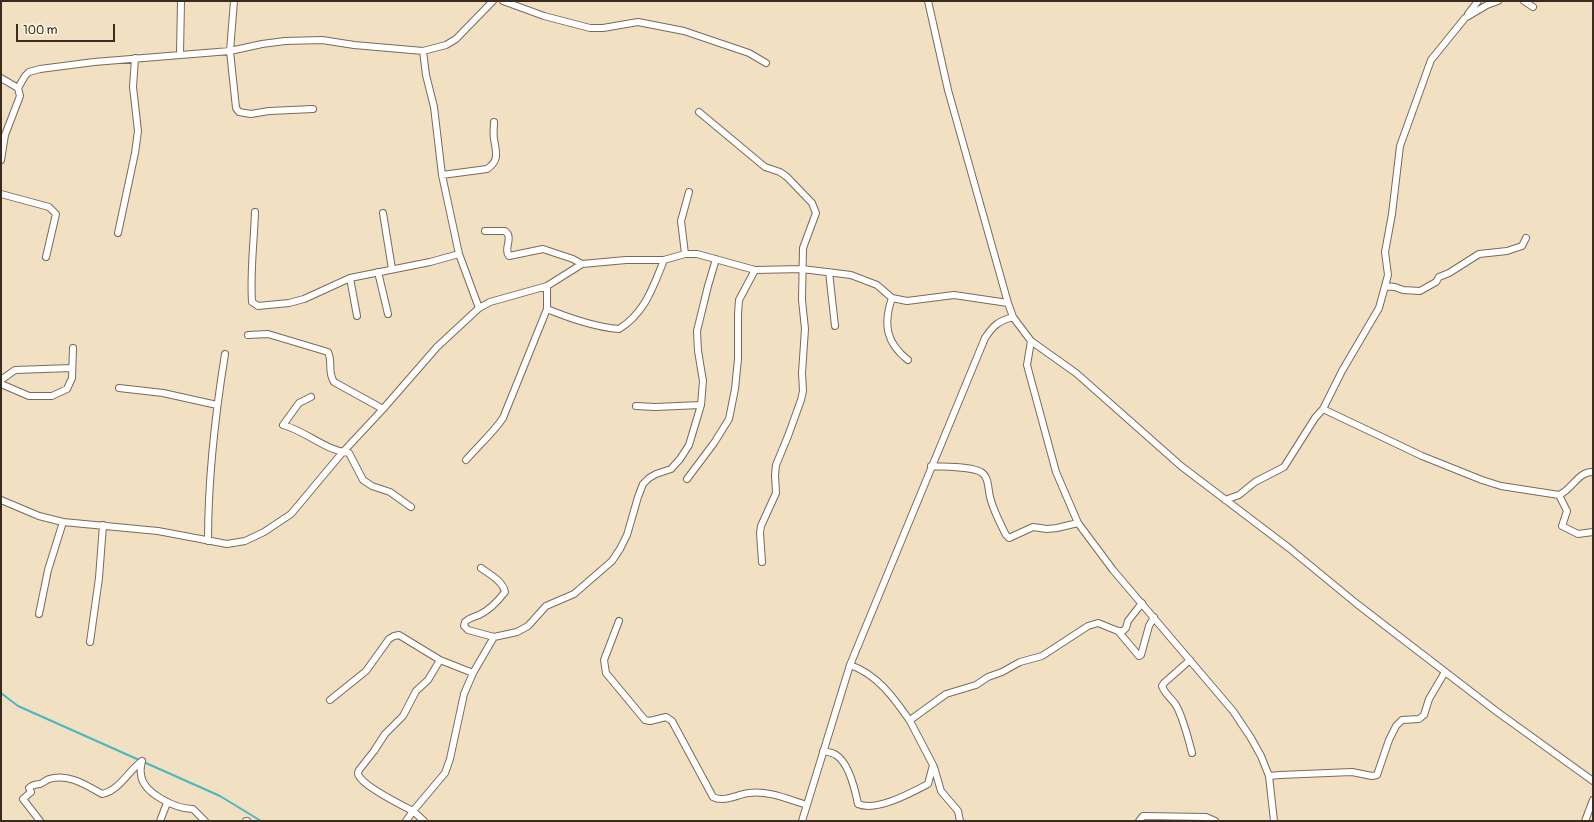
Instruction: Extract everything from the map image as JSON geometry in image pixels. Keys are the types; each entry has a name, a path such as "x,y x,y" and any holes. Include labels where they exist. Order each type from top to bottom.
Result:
{"street":[{"path":"180,54 181,1"},
{"path":"234,1 230,51 236,108 239,112 251,114 269,111 313,110"},
{"path":"1,160 5,135 20,96 18,88 29,72 87,63 230,51 262,44 286,41 322,40 354,45 423,51 446,45 456,39 493,1"},
{"path":"504,1 516,3 544,16 590,28 603,28 638,22 684,31 749,53 766,63"},
{"path":"928,1 948,90 1008,303 1013,317 1031,341 1076,373 1181,466 1289,548 1357,604 1531,738 1593,782"},
{"path":"1225,500 1239,495 1255,482 1284,467 1315,418 1323,409 1342,371 1379,308 1388,275 1385,252 1392,214 1400,146 1431,60 1478,1"},
{"path":"1464,18 1487,5 1498,1"},
{"path":"1524,1 1534,7"},
{"path":"423,51 426,75 434,108 442,175 459,254 479,308"},
{"path":"118,233 138,131 134,87 135,58"},
{"path":"1,78 18,88"},
{"path":"699,112 765,167 780,172 787,177 812,204 816,214 804,242 802,300 806,329 801,400 776,465 776,493 761,526 762,562"},
{"path":"442,175 487,169 493,165 496,151 494,122"},
{"path":"685,254 681,221 689,192"},
{"path":"1,194 49,207 56,214 46,257"},
{"path":"255,212 254,247 250,268 252,302 254,305 258,306 289,303 304,299 350,278 430,262 459,254"},
{"path":"383,212 392,269"},
{"path":"485,232 495,231 507,233 509,236 506,252 509,256 543,249 574,259 582,264"},
{"path":"1385,286 1403,290 1420,291 1436,282 1439,277 1449,273 1476,256 1484,253 1507,251 1522,246 1526,238"},
{"path":"1,500 39,516 63,522 103,525 158,532 227,544 245,541 264,532 291,514 342,452 437,347 479,308 490,302 547,286 582,264 626,260 664,260 685,254 697,254 755,270 802,269 852,274 877,285 892,298 907,301 954,295 1008,303"},
{"path":"481,568 504,587 505,592 498,602 480,614 469,619 465,622 464,626 468,630 494,637 517,632 528,626 546,606 574,594 612,561 627,535 643,484 656,474 671,469 689,445 701,404 703,381 698,351 697,331 716,259"},
{"path":"547,309 587,323 619,329 627,324 648,300 664,260"},
{"path":"687,479 714,443 729,419 735,390 738,359 739,300 755,270"},
{"path":"378,272 388,314"},
{"path":"829,272 835,326"},
{"path":"350,278 357,316"},
{"path":"466,460 497,428 503,418 547,309 547,286"},
{"path":"892,298 887,322 889,336 898,352 908,360"},
{"path":"802,821 850,665 931,466 985,338 992,327 1013,317"},
{"path":"248,336 268,334 328,352 330,356 330,375 334,382 383,408"},
{"path":"1031,341 1027,365 1056,472 1078,522 1112,570 1142,603 1233,711 1251,738 1261,756 1268,776 1274,821"},
{"path":"1,384 29,396 52,396 67,389 72,378 73,348"},
{"path":"208,541 208,503 217,405 224,354"},
{"path":"1,380 15,370 72,368"},
{"path":"119,388 163,393 217,405"},
{"path":"311,397 300,403 283,425 295,428 338,451 349,453 363,480 372,486 390,492 411,507"},
{"path":"636,406 656,407 701,404"},
{"path":"1323,409 1422,456 1501,486 1559,495 1579,477 1588,472 1593,472"},
{"path":"931,466 972,469 980,471 984,474 987,480 990,499 1006,535 1009,538 1033,527 1052,529 1078,522"},
{"path":"1559,495 1567,511 1562,526 1578,534 1593,532"},
{"path":"39,614 48,570 63,522"},
{"path":"90,642 99,578 103,525"},
{"path":"1118,631 1123,631 1126,628 1128,622 1142,603"},
{"path":"910,721 946,694 976,685 988,677 1002,672 1020,662 1042,656 1088,626 1098,623 1118,631 1139,656 1142,655 1149,626 1154,617"},
{"path":"618,622 604,660 607,676 645,720 650,721 666,717 672,721 713,797 719,800 750,792 767,794 807,805"},
{"path":"330,700 366,671 389,639 399,635 440,660 473,673"},
{"path":"406,821 413,810 445,773 450,759 464,694 473,673 494,637"},
{"path":"424,821 413,810 394,802 376,790 359,777 358,774 359,770 385,734 402,716 416,691 428,680 440,660"},
{"path":"1190,660 1162,686 1163,691 1176,706 1184,725 1192,753"},
{"path":"850,665 859,668 870,675 889,692 910,721 933,765 941,791 958,812 960,821"},
{"path":"1268,776 1280,774 1352,772 1372,776 1377,775 1389,740 1396,726 1402,720 1419,719 1424,715 1429,699 1445,672"},
{"path":"823,751 835,754 842,761 849,772 858,804 865,807 880,804 928,784 933,765"},
{"path":"40,821 23,799 31,792 29,788 33,784 40,784 50,779 62,776 84,784 102,794 111,792 134,766 142,761 140,775 145,786 167,803 184,809 193,809 205,821"},
{"path":"1585,821 1593,800"},
{"path":"160,821 167,803"},
{"path":"1139,821 1143,816 1155,815 1206,817 1215,821"}],"waterway":[{"path":"1,693 18,706 220,796 261,821"}]}
